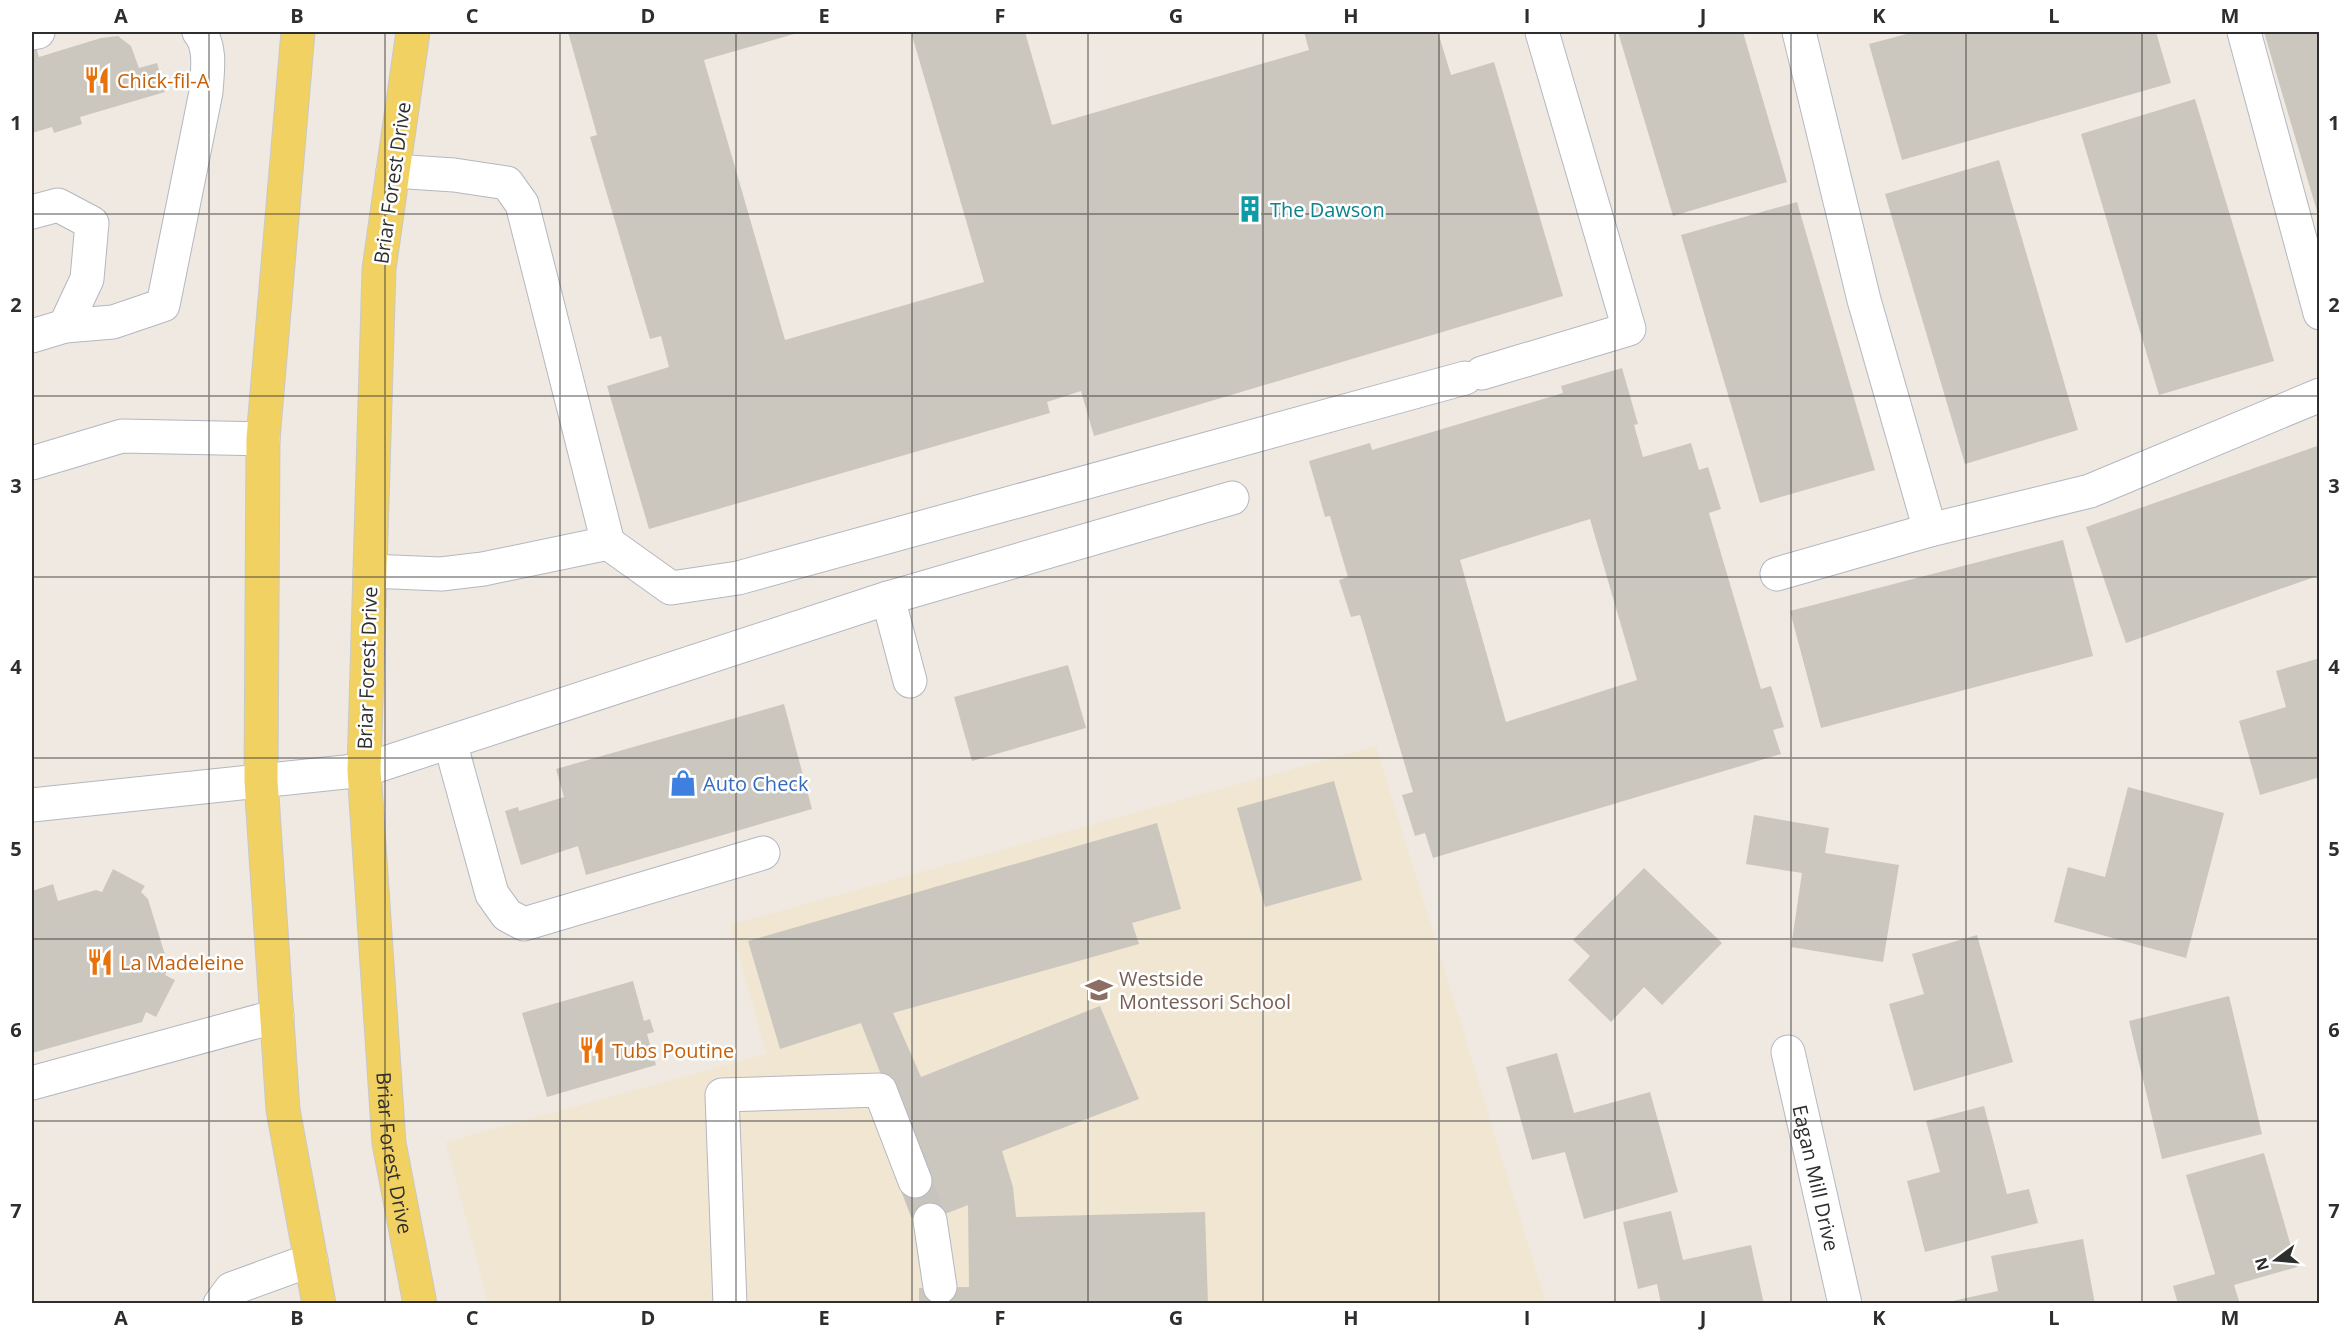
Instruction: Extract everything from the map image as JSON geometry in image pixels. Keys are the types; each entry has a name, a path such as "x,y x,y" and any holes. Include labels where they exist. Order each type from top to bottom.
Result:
{"main road":[{"path":"298,32 262,439 261,781 283,1110 319,1304"},
{"name":"Briar Forest Drive","path":"413,32 379,269 364,770 389,1143 420,1304"}],"street":[{"path":"32,33 38,32"},
{"path":"32,336 65,326 113,322 163,305 206,92 208,57 204,37 199,32"},
{"path":"393,171 507,183 522,204 608,543 671,588 738,578 1474,375 1629,329 1542,32"},
{"path":"1799,32 1864,300 1930,530"},
{"path":"2244,32 2319,313"},
{"path":"32,212 58,205 92,223 87,279 65,326"},
{"path":"1777,574 1930,530 2090,491 2319,396"},
{"path":"32,462 122,436 262,439"},
{"path":"32,805 364,770 888,598 1232,498"},
{"path":"370,571 441,574 608,543"},
{"path":"888,598 910,681"},
{"path":"450,742 492,894 507,915 524,924 763,853"},
{"path":"32,1083 277,1016"},
{"name":"Eagan Mill Drive","path":"1788,1052 1845,1304"},
{"path":"730,1304 722,1095 880,1090 915,1181"},
{"path":"930,1220 940,1287"},
{"path":"220,1304 231,1289 311,1260"}],"shaded area":[{"name":"Westside Montessori School","path":"1376,746 1546,1303 488,1303 446,1142 767,1054 730,925"}],"building":[{"name":"The Dawson","path":"568,32 801,32 704,60 785,340 984,282 911,32 1025,32 1052,125 1309,50 1304,32 1438,32 1451,75 1494,62 1563,296 1094,436 1081,391 1047,402 1050,413 649,529 607,386 669,367 661,336 650,339 590,137 597,135"},
{"path":"1618,32 1743,32 1787,182 1673,216"},
{"path":"1914,32 2156,32 2171,83 1902,160 1869,44"},
{"path":"2264,32 2320,32 2320,218 2319,218"},
{"name":"Chick-fil-A","path":"118,36 131,46 139,68 157,63 165,92 80,117 82,124 54,133 52,127 32,133 32,48 36,47 39,57 101,38"},
{"path":"2195,99 2274,361 2159,395 2081,134"},
{"path":"1999,160 2078,430 1965,464 1885,194"},
{"path":"1797,202 1875,470 1760,503 1681,235"},
{"path":"1622,368 1638,424 1634,425 1643,457 1691,443 1699,470 1708,467 1721,509 1709,513 1761,689 1771,686 1784,727 1773,730 1781,754 1433,858 1425,833 1415,836 1402,795 1413,792 1360,615 1351,617 1339,580 1348,577 1330,516 1325,517 1309,461 1370,443 1372,450 1563,393 1561,386","holes":["1590,519 1637,680 1506,722 1460,560"]},
{"path":"2320,445 2320,575 2126,643 2086,527"},
{"path":"2063,540 2093,656 1821,728 1790,611"},
{"path":"2320,658 2320,777 2260,795 2239,721 2286,707 2276,671"},
{"path":"1068,665 1086,728 972,761 954,697"},
{"name":"Auto Check","path":"784,704 812,809 586,875 578,846 521,865 505,811 518,807 519,811 564,797 556,769"},
{"path":"1334,781 1362,880 1265,907 1237,808"},
{"path":"2128,787 2224,813 2186,958 2054,922 2068,867 2105,877"},
{"path":"1754,815 1829,828 1825,853 1899,865 1883,962 1791,947 1802,873 1746,864"},
{"path":"1157,823 1181,909 1132,923 1139,944 893,1013 921,1077 1100,1006 1139,1099 1002,1151 1013,1187 1016,1217 1205,1212 1208,1304 919,1304 919,1288 969,1287 968,1205 917,1225 902,1186 921,1178 861,1023 780,1049 748,941"},
{"path":"1644,868 1722,943 1662,1005 1644,987 1611,1022 1568,980 1590,956 1573,940"},
{"name":"La Madeleine","path":"113,869 145,886 141,892 148,899 169,968 165,975 175,980 156,1017 146,1012 142,1022 32,1053 32,891 53,884 58,901 96,890 102,892"},
{"path":"1977,935 2013,1062 1914,1091 1889,1004 1924,994 1912,954"},
{"name":"Tubs Poutine","path":"633,981 644,1021 650,1019 654,1032 647,1034 656,1065 547,1097 522,1013"},
{"path":"2229,996 2262,1134 2162,1159 2129,1021"},
{"path":"1557,1053 1574,1113 1650,1092 1678,1192 1584,1219 1565,1152 1532,1160 1506,1067"},
{"path":"1984,1106 2007,1194 2029,1189 2038,1223 1925,1252 1907,1181 1940,1172 1926,1121"},
{"path":"2264,1153 2297,1267 2234,1285 2240,1304 2178,1304 2173,1286 2215,1274 2186,1175"},
{"path":"1671,1211 1683,1260 1751,1245 1764,1304 1661,1304 1657,1284 1638,1289 1623,1222"},
{"path":"2083,1239 2095,1304 1939,1304 1998,1291 1991,1256"}],"tunnel":[{"path":"915,1181 930,1220"}],"place":[{"name":"Chick-fil-A","path":"97,80"},
{"name":"The Dawson","path":"1250,209"},
{"name":"Auto Check","path":"683,783"},
{"name":"La Madeleine","path":"100,962"},
{"name":"Westside Montessori School","path":"1099,990"},
{"name":"Tubs Poutine","path":"592,1050"}]}
